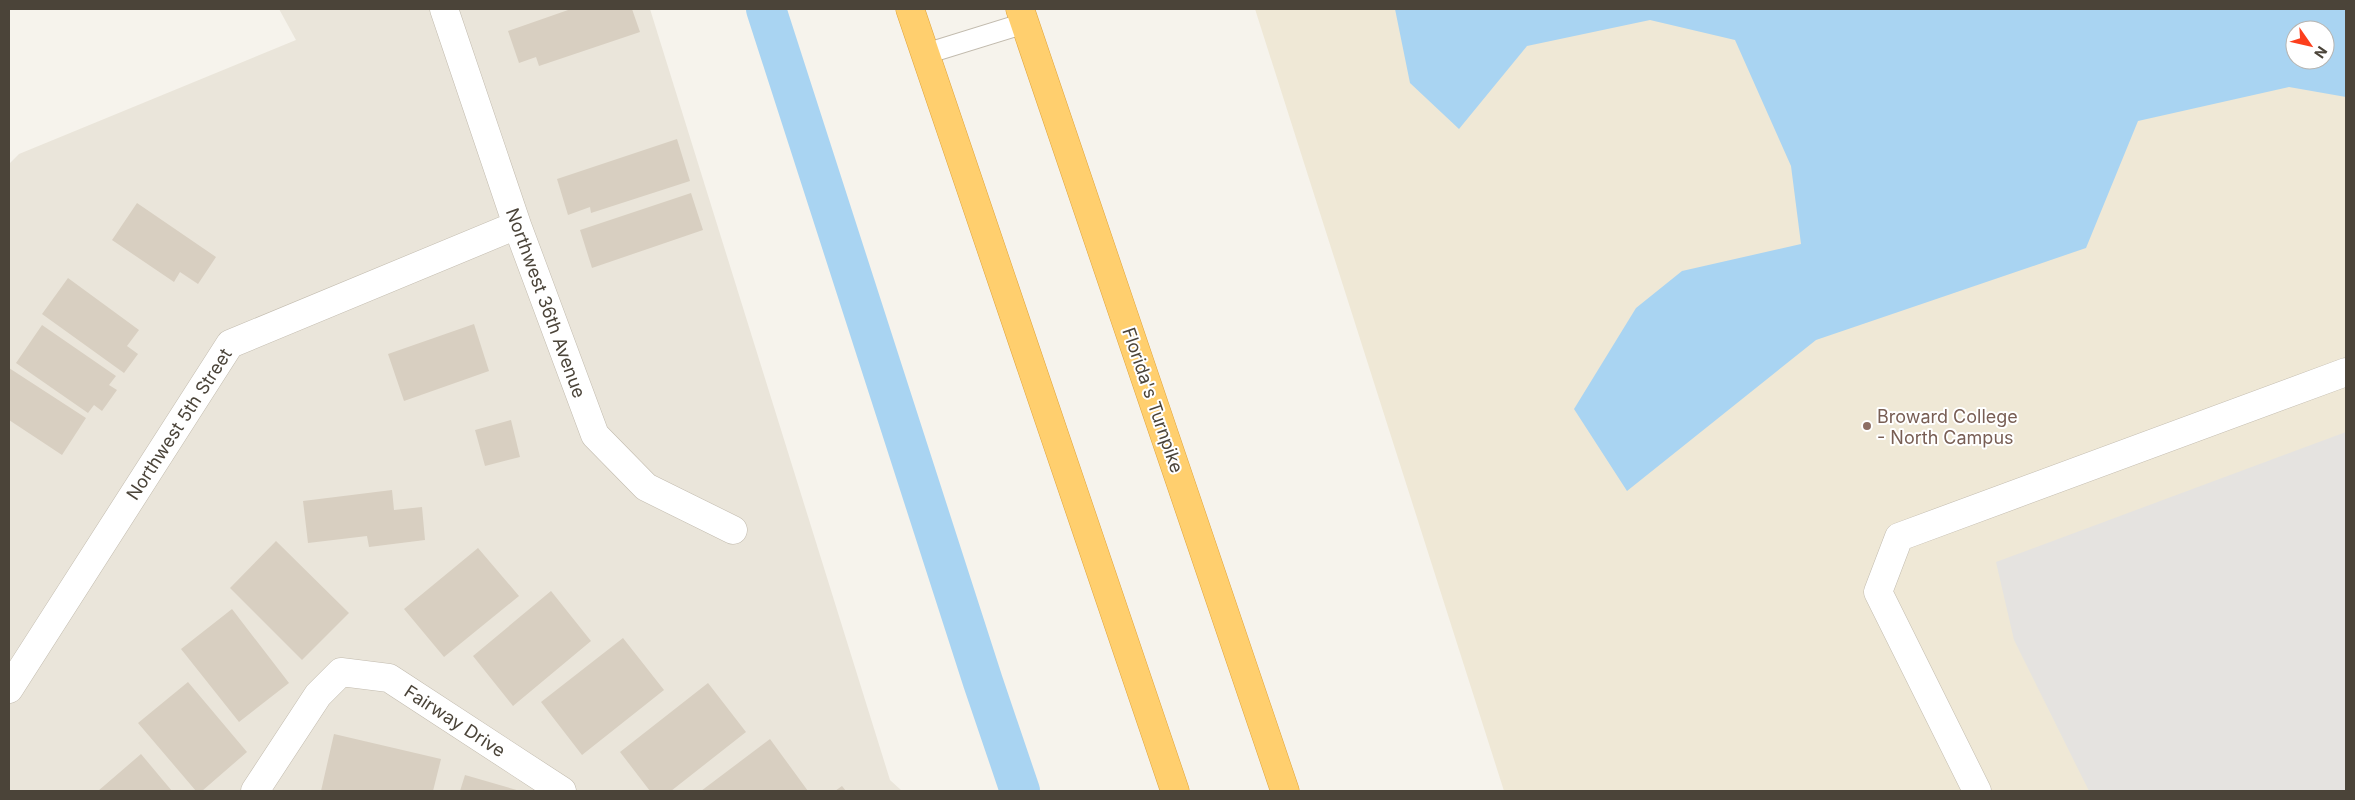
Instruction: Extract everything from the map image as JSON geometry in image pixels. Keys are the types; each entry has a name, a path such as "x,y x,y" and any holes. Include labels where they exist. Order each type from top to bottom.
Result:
{"highway":[{"path":"910,9 1175,791"},
{"name":"Florida's Turnpike","path":"1023,16 1285,791"}],"street":[{"name":"Northwest 36th Avenue","path":"444,9 517,225 595,434 646,487 733,530"},
{"name":"Northwest 5th Street","path":"9,689 230,344 517,225"},
{"path":"1977,791 1878,592 1899,537 2346,372"},
{"name":"Fairway Drive","path":"255,791 318,695 341,672 389,678 562,791"}],"lane":[{"path":"926,54 1023,16"}],"shaded area":[{"path":"279,9 650,9 890,780 902,791 9,791 9,164 19,154 296,40"},
{"name":"Broward College - North Campus","path":"1255,9 2346,9 2346,791 1504,791"},
{"path":"2346,432 2346,791 2089,791 2014,640 1996,562"}],"water":[{"path":"1395,9 2346,9 2346,97 2289,87 2138,121 2086,248 1816,340 1627,491 1574,409 1636,308 1682,271 1801,244 1791,166 1735,40 1650,20 1527,46 1459,129 1410,83"}],"building":[{"path":"571,9 632,9 640,32 539,66 536,57 519,63 508,31"},
{"path":"677,139 690,181 591,213 590,207 568,215 557,179"},
{"path":"691,193 703,230 592,268 580,230"},
{"path":"137,203 216,257 198,284 180,272 174,282 112,240"},
{"path":"68,278 139,330 127,346 138,354 124,373 42,314"},
{"path":"474,324 489,371 404,401 388,354"},
{"path":"42,325 116,376 109,385 117,390 102,411 94,405 88,413 16,363"},
{"path":"9,368 86,418 62,455 9,420"},
{"path":"511,420 520,457 485,466 475,430"},
{"path":"392,490 394,510 422,507 425,540 369,547 367,536 308,543 303,501"},
{"path":"276,541 349,613 302,660 230,588"},
{"path":"478,548 519,596 444,657 404,609"},
{"path":"551,591 591,641 513,706 473,656"},
{"path":"232,609 289,683 239,722 181,649"},
{"path":"623,638 664,690 582,755 541,702"},
{"path":"188,682 247,752 202,791 196,791 138,723"},
{"path":"708,683 746,732 671,791 650,791 620,752"},
{"path":"334,734 441,759 433,791 321,791"},
{"path":"770,739 808,791 701,791"},
{"path":"141,754 172,791 98,791"},
{"path":"465,775 520,791 460,791"},
{"path":"842,786 846,791 835,791"}],"waterway":[{"path":"766,9 983,682 1020,791"}],"place":[{"name":"Broward College - North Campus","path":"1867,426"}]}
